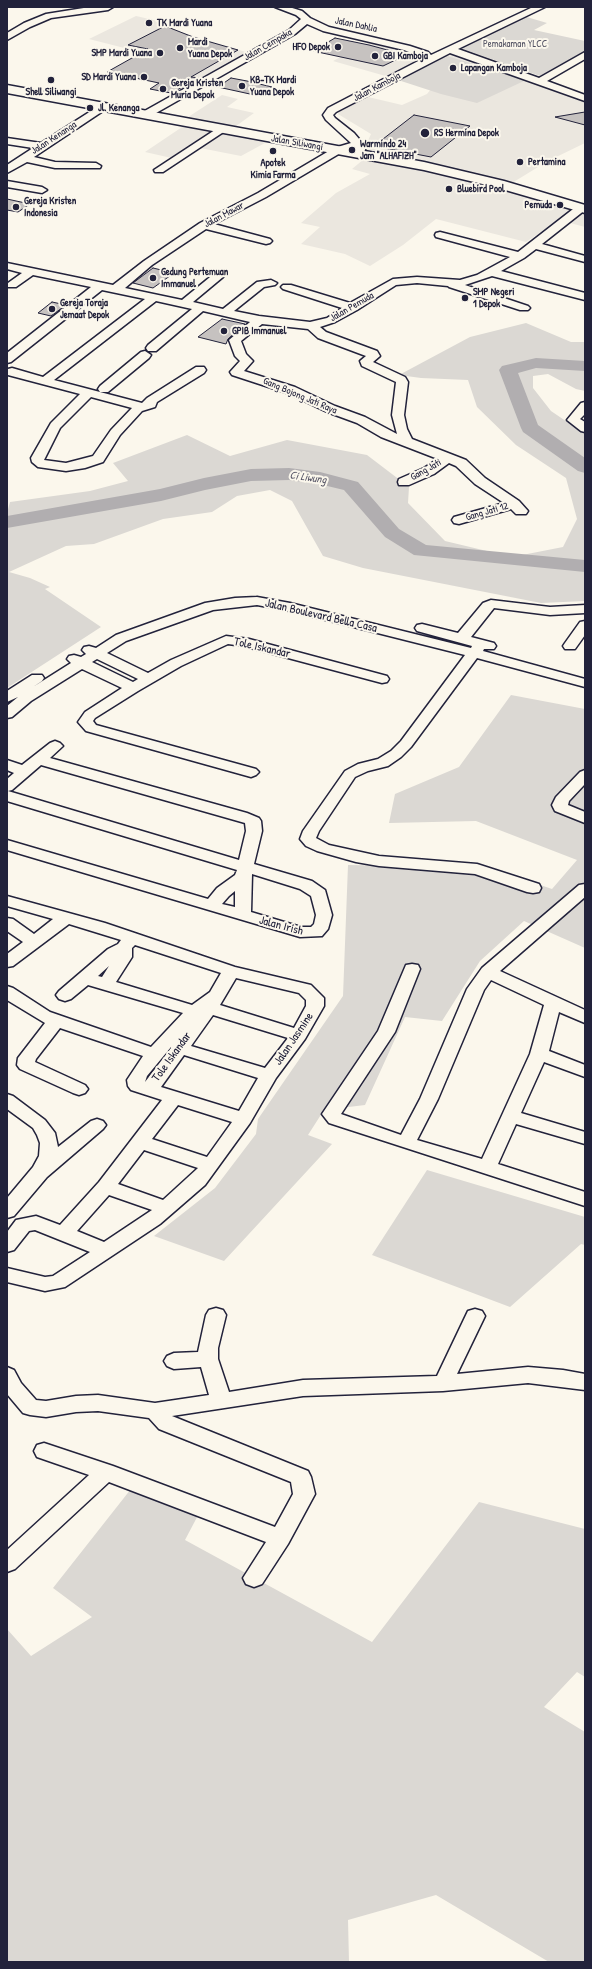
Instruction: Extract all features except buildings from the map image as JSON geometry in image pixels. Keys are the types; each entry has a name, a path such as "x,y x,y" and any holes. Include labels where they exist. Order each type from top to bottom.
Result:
{"main road":[{"name":"Jalan Siliwangi","path":"7,89 338,150 357,148 477,178 583,208"}],"street":[{"path":"7,37 27,25 49,16 108,7"},
{"name":"Jalan Dahlia","path":"280,7 298,9 306,20 334,31 407,48 425,54 430,59"},
{"name":"Jalan Kamboja","path":"357,148 350,135 331,120 329,117 330,113 430,59 540,7"},
{"name":"Jalan Cempaka","path":"145,115 292,32 306,20"},
{"path":"292,32 334,31"},
{"path":"450,50 585,98"},
{"path":"539,82 585,55"},
{"name":"Jalan Kenanga","path":"7,170 102,107"},
{"path":"159,170 221,128"},
{"path":"7,141 42,146"},
{"name":"Jalan Mawar","path":"116,289 148,263 204,225 262,195 338,150"},
{"path":"22,160 55,165 96,166"},
{"path":"22,160 83,174"},
{"path":"7,184 42,190"},
{"name":"Jalan Pemuda","path":"7,266 259,320 311,326 332,320 393,282 417,280 447,283 467,282 492,272 520,256 583,208"},
{"path":"204,225 266,241"},
{"path":"440,235 520,256"},
{"path":"534,245 585,259"},
{"path":"12,285 31,271"},
{"path":"492,272 585,297"},
{"path":"184,304 219,275"},
{"path":"225,313 261,284 271,283"},
{"path":"447,283 524,308"},
{"path":"7,359 100,286"},
{"path":"287,287 353,308"},
{"path":"49,378 155,297"},
{"path":"104,389 200,308"},
{"name":"Gang Bojong Jati Raya","path":"259,320 235,340 241,356 247,361 236,372 290,390 331,409 361,420 385,434 407,441 421,448 461,463 480,482 504,496 517,508"},
{"path":"311,326 322,335 373,354 374,356 366,361 366,363 401,380 398,415 402,433 407,441"},
{"path":"49,378 88,393 139,407 151,404 151,401 200,370"},
{"path":"12,372 104,389 151,401"},
{"path":"88,393 55,426 37,458 38,462 66,467 80,465 98,459 115,433 139,407"},
{"path":"585,406 573,420 585,428"},
{"name":"Gang Jati","path":"404,482 429,471 448,458"},
{"name":"Gang Jati 12","path":"460,520 517,508"},
{"name":"Jalan Boulevard Bella Casa","path":"7,714 76,660 119,629 201,599 231,594 255,593 296,598 462,637 478,648 585,683"},
{"name":"Jalan Boulevard Bella Casa","path":"91,650 210,606 235,602 257,601 478,648 585,677"},
{"path":"462,637 488,606 492,604 550,611 585,620"},
{"path":"550,611 585,609"},
{"path":"570,646 585,625"},
{"name":"Tole Iskandar","path":"133,688 176,663 226,640 235,640 382,679"},
{"path":"478,648 406,744 396,754 383,763 363,767 350,774 311,831 308,839 312,843 323,848 356,857 379,861 477,869 534,888"},
{"path":"91,650 149,679"},
{"path":"76,660 133,688"},
{"name":"Jalan Boulevard Bella Casa","path":"7,698 76,660"},
{"path":"133,688 90,715 85,722 87,725 251,772"},
{"path":"7,765 13,779 55,746"},
{"path":"38,759 240,816 253,821 254,826 245,873 243,915"},
{"path":"585,775 561,800 560,805 561,808 585,818"},
{"name":"Jalan Irish","path":"7,796 245,873 306,885 314,889 319,894 324,916 322,925 316,932 306,933 7,845"},
{"path":"211,906 223,892 245,873"},
{"path":"406,1143 429,1099 476,989 488,972 585,889"},
{"name":"Jalan Jasmine","path":"7,901 66,918 127,943 305,989 315,998 315,1006 299,1035 269,1075 179,1048"},
{"path":"7,962 66,918"},
{"path":"7,924 34,942"},
{"path":"65,995 127,943"},
{"path":"105,985 124,956 127,943"},
{"path":"412,969 386,1032 331,1114 335,1119 350,1125 585,1199"},
{"path":"154,1054 205,1008 231,971"},
{"path":"488,972 585,1017"},
{"path":"84,978 105,985 205,1008 299,1035"},
{"name":"Tole Iskandar","path":"7,992 44,1016 154,1054 140,1073 135,1083 137,1086 149,1090 205,1008"},
{"path":"487,1167 539,1054 554,1002"},
{"path":"56,1021 27,1058 26,1065 79,1089"},
{"path":"539,1054 585,1071"},
{"path":"7,1275 45,1284 52,1284 167,1208 211,1165 244,1120 269,1075"},
{"path":"149,1090 244,1120"},
{"path":"64,1233 106,1187 174,1097"},
{"path":"7,1100 39,1124 46,1133 49,1143 48,1156 40,1172"},
{"path":"511,1116 585,1138"},
{"path":"10,1202 40,1172 97,1125"},
{"path":"141,1142 211,1165"},
{"path":"106,1187 167,1208"},
{"path":"7,1245 18,1230 28,1223 36,1223 105,1250"},
{"path":"216,1315 208,1348 208,1359 221,1400"},
{"path":"443,1383 475,1316"},
{"path":"174,1361 208,1359"},
{"path":"7,1375 14,1388 30,1407 46,1409 98,1402 154,1411 303,1388 443,1383 528,1375 563,1378 585,1382"},
{"path":"154,1411 166,1423 301,1478 304,1494 280,1538 254,1578"},
{"path":"44,1451 106,1472 280,1538"},
{"path":"7,1563 106,1472"}],"shaded area":[{"name":"Mardi Yuana Depok","path":"136,16 171,24 173,29 252,54 187,90 107,72 144,53 89,39"},
{"path":"375,39 444,56 457,47 585,93 585,143 548,161 507,186 585,206 585,227 559,220 526,242 436,219 403,245 370,266 345,254 301,244 320,227 301,223 336,193 370,174 352,169 370,154 358,152 366,145 371,134 338,114 341,108 364,96 402,105 427,94 431,89 333,61"},
{"path":"222,95 238,99 227,107 254,113 232,129 276,137 241,156 195,147 176,159 145,152 188,123 182,121"}],"green space":[{"name":"Pemakaman YLCC","path":"520,15 547,23 534,30 585,41 585,57 540,76 457,47"},
{"name":"Lapangan Kamboja","path":"444,55 526,80 477,103 441,94 398,80"},
{"path":"526,323 571,342 585,342 585,391 576,389 548,374 533,376 533,388 551,411 585,434 585,601 541,603 363,568 323,556 292,501 270,490 237,496 212,512 163,519 94,544 66,546 9,572 30,578 50,587 45,589 101,627 7,688 7,513 10,502 90,491 128,481 113,463 187,435 230,456 287,440 367,455 409,487 408,503 445,541 512,557 563,547 577,519 566,478 516,445 477,407 468,380 421,378 399,375 470,337"},
{"path":"511,695 585,709 585,948 524,921 480,961 442,1021 405,1017 365,1105 324,1110 308,1135 332,1144 224,1261 154,1236 215,1188 256,1134 258,1119 343,996 348,865 488,867 552,889 577,860 476,821 389,823 395,794 459,767"},
{"path":"427,1170 585,1217 585,1245 581,1244 510,1307 372,1255"},
{"path":"138,1480 205,1502 185,1540 372,1642 479,1502 585,1529 585,1677 577,1672 544,1707 585,1732 585,1962 549,1962 436,1895 348,1920 349,1962 7,1962 7,1629 31,1656 92,1617 53,1588"}],"waterway":[{"name":"Ci Liwung","path":"585,366 536,363 508,370 530,428 566,452 585,467"},
{"name":"Ci Liwung","path":"7,522 161,495 204,484 251,475 289,474 320,478 351,486 392,533 421,551 585,566"}],"place":[{"name":"TK Mardi Yuana","path":"149,23"},
{"name":"HFO Depok","path":"338,47"},
{"name":"Mardi Yuana Depok","path":"180,48"},
{"name":"SMP Mardi Yuana","path":"160,53"},
{"name":"GBI Kamboja","path":"375,56"},
{"name":"Lapangan Kamboja","path":"453,68"},
{"name":"SD Mardi Yuana","path":"144,77"},
{"name":"Shell Siliwangi","path":"51,80"},
{"name":"KB-TK Mardi Yuana Depok","path":"242,86"},
{"name":"Gereja Kristen Muria Depok","path":"163,89"},
{"name":"Jl. Kenanga","path":"90,108"},
{"name":"RS Hermina Depok","path":"425,133"},
{"name":"Warmindo 24 Jam \"ALHAFIZH\"","path":"352,150"},
{"name":"Apotek Kimia Farma","path":"273,151"},
{"name":"Pertamina","path":"520,162"},
{"name":"Bluebird Pool","path":"449,189"},
{"name":"Pemuda","path":"560,205"},
{"name":"Gereja Kristen Indonesia","path":"16,207"},
{"name":"Gedung Pertemuan Immanuel","path":"153,278"},
{"name":"SMP Negeri 1 Depok","path":"465,298"},
{"name":"Gereja Toraja Jemaat Depok","path":"52,309"},
{"name":"GPIB Immanuel","path":"224,331"}]}
